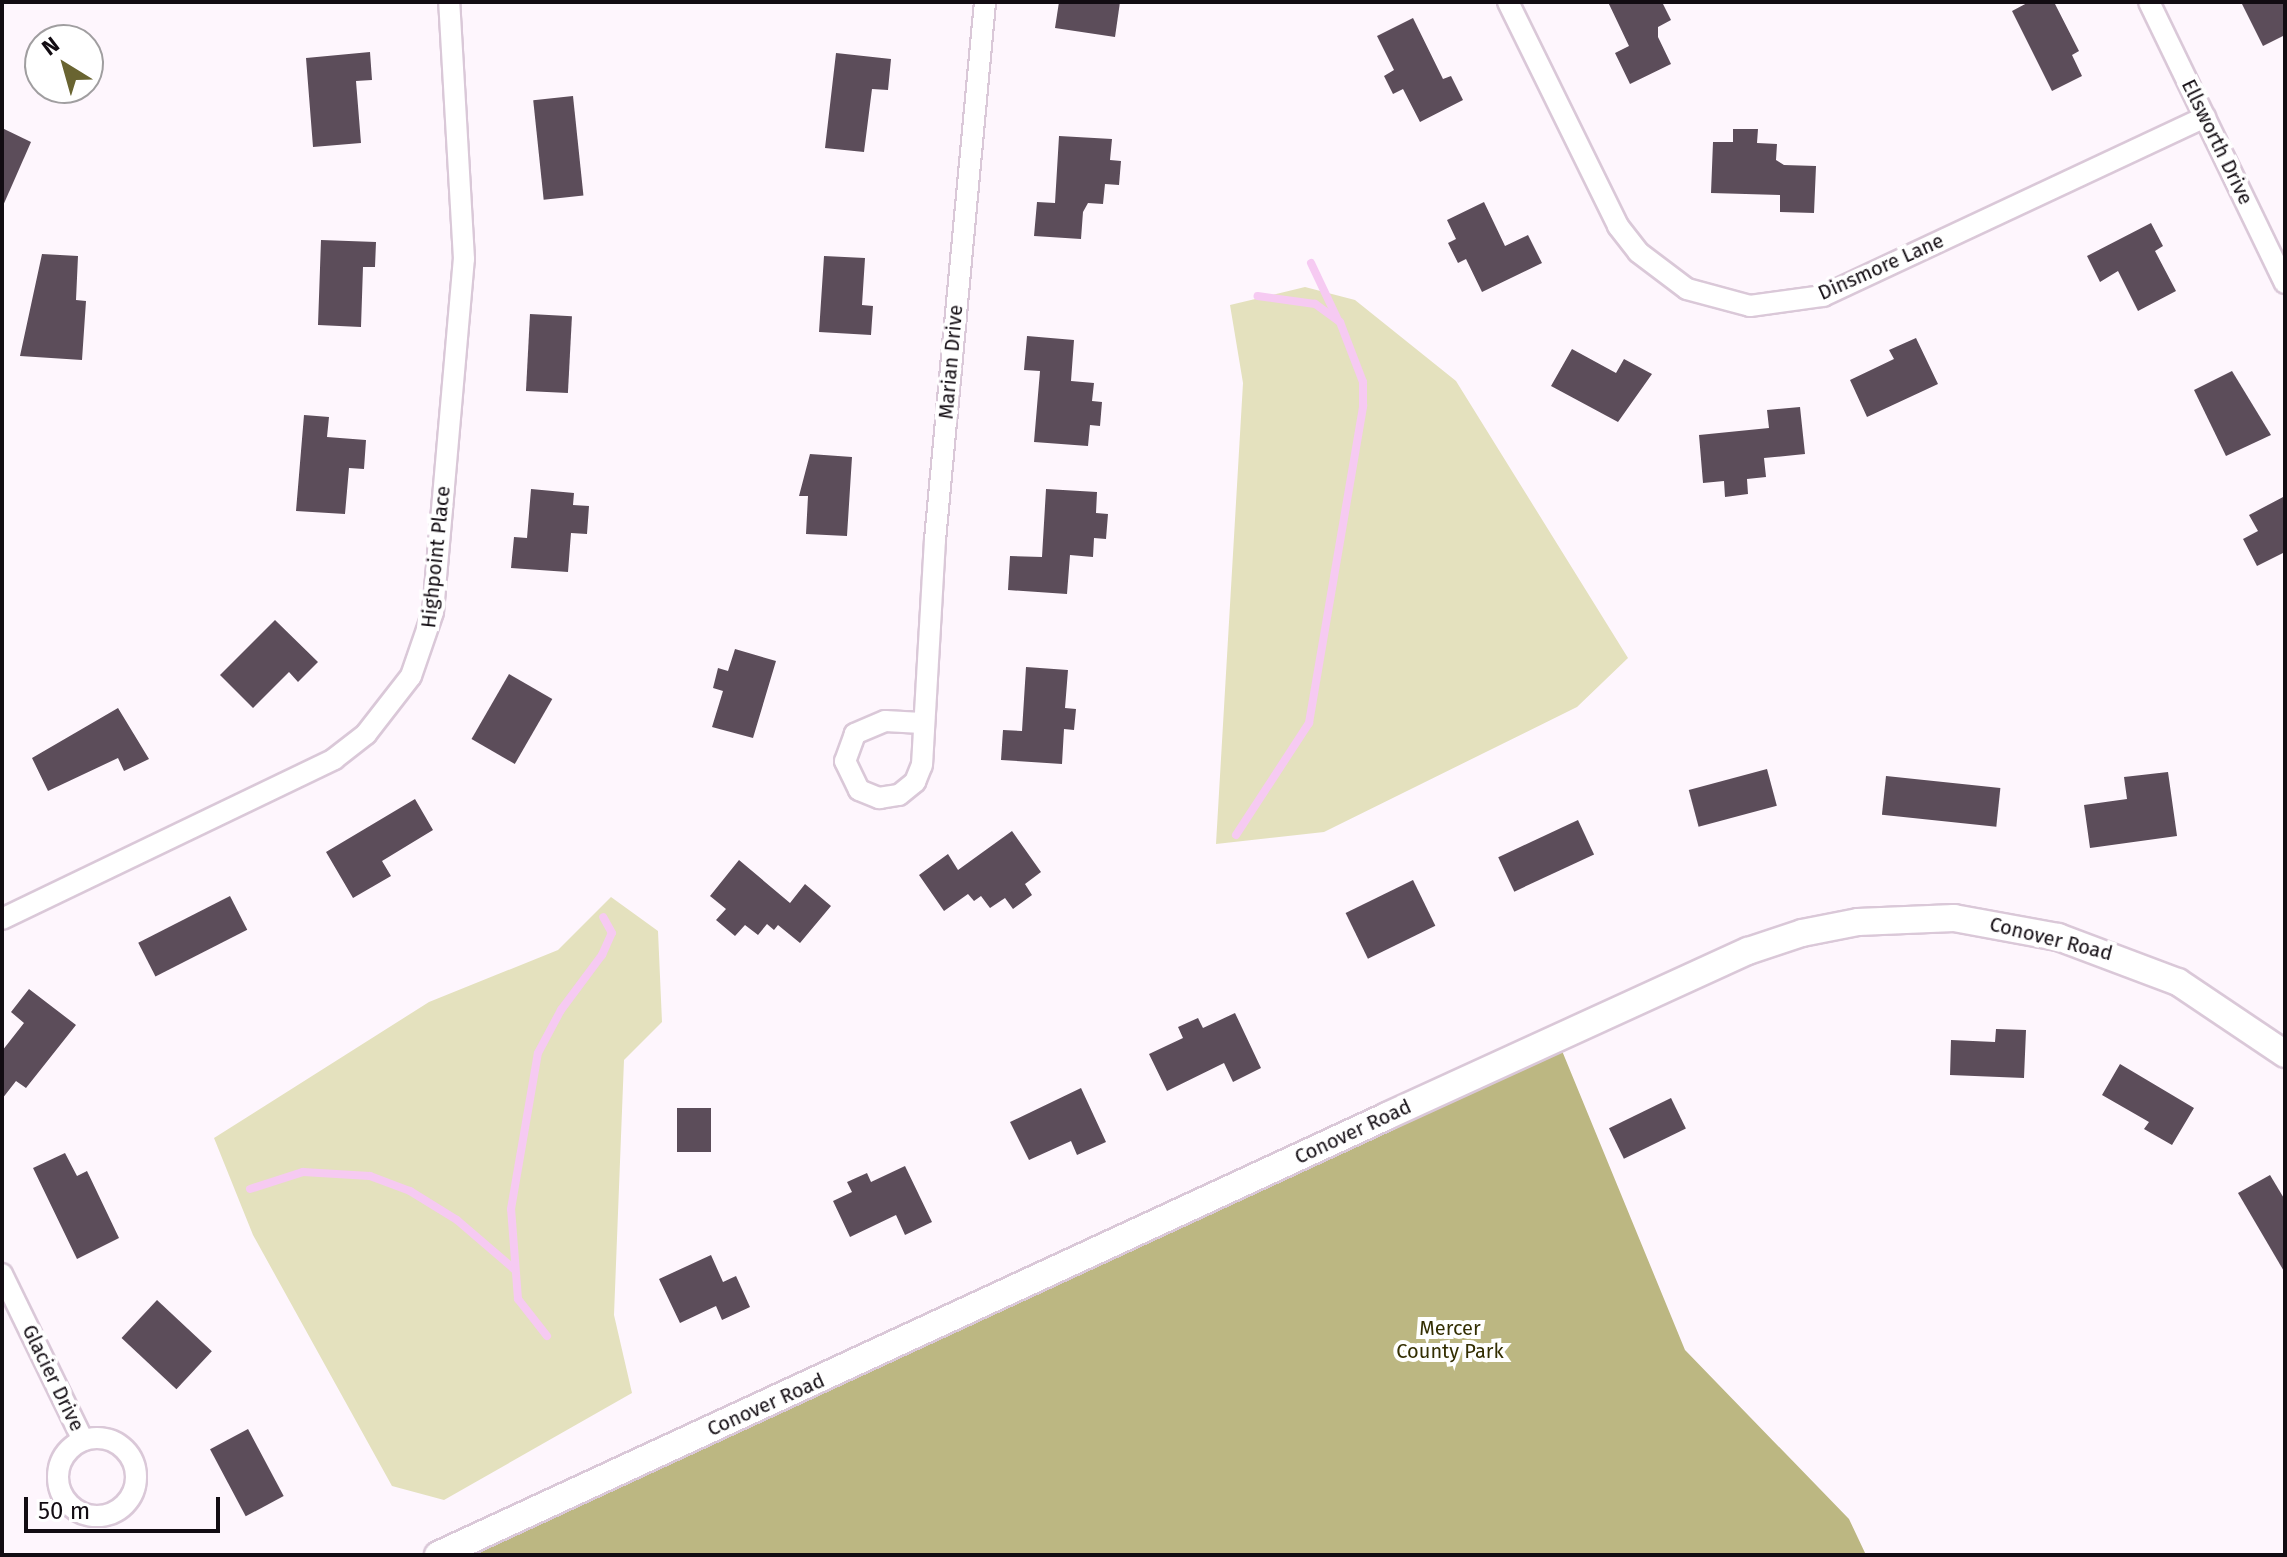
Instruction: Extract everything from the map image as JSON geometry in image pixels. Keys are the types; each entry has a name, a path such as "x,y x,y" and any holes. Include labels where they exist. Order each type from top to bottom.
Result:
{"street":[{"name":"Highpoint Place","path":"2,919 334,759 366,734 411,676 433,612 464,259 449,2"},
{"name":"Marian Drive","path":"922,723 885,721 855,734 845,761 859,790 886,798 915,782 922,723 985,2"},
{"name":"Dinsmore Lane","path":"1508,2 1618,226 1638,252 1687,289 1750,306 1823,296 2205,117"},
{"name":"Ellsworth Drive","path":"2149,2 2285,283"},
{"name":"Conover Road","path":"438,1555 1748,951 1802,933 1858,922 1941,918 2058,937 2178,982 2285,1054"},
{"name":"Glacier Drive","path":"2,1274 83,1440"}],"shaded area":[{"path":"1305,287 1355,300 1456,381 1628,658 1577,707 1324,832 1216,844 1243,383 1230,305"},
{"path":"611,897 658,931 662,1022 624,1060 614,1315 632,1393 444,1500 392,1486 253,1235 214,1138 429,1002 558,950"}],"green space":[{"name":"Mercer County Park","path":"1558,1041 1685,1350 1849,1519 1866,1555 442,1555"}],"building":[{"path":"1059,2 1120,2 1115,37 1055,28"},
{"path":"1608,2 1662,2 1671,20 1658,27 1658,37 1671,64 1630,84 1615,53 1629,46"},
{"path":"2029,2 2054,2 2079,51 2072,55 2082,76 2052,91 2012,11"},
{"path":"2241,2 2285,2 2285,35 2263,46"},
{"path":"1413,18 1443,79 1451,76 1463,100 1420,122 1403,89 1393,94 1384,76 1394,70 1377,36"},
{"path":"370,52 372,80 356,81 361,143 313,147 306,58"},
{"path":"836,53 891,59 888,90 872,89 864,152 825,148"},
{"path":"573,96 583,195 544,200 533,100"},
{"path":"2,128 31,142 2,208"},
{"path":"1733,129 1758,129 1757,143 1777,144 1776,160 1784,165 1816,166 1814,213 1780,212 1780,195 1711,193 1713,142 1733,142"},
{"path":"1059,136 1112,139 1110,160 1121,161 1119,185 1105,184 1103,204 1088,203 1083,212 1081,239 1034,236 1037,202 1055,203"},
{"path":"1484,202 1505,246 1528,235 1542,263 1482,292 1466,259 1458,263 1448,243 1456,239 1447,220"},
{"path":"2151,223 2163,246 2155,251 2176,291 2138,311 2118,271 2100,282 2087,256"},
{"path":"321,240 376,242 375,267 363,267 361,327 318,325"},
{"path":"42,254 78,256 76,300 86,301 82,360 20,356"},
{"path":"824,256 865,258 862,305 873,306 871,335 819,332"},
{"path":"530,314 572,316 568,393 526,391"},
{"path":"1027,336 1074,340 1071,381 1094,383 1092,401 1102,402 1100,426 1090,425 1088,446 1034,442 1040,371 1024,370"},
{"path":"1916,338 1938,384 1867,417 1850,380 1894,359 1889,350"},
{"path":"1572,349 1616,373 1624,359 1652,374 1618,422 1551,386"},
{"path":"2232,371 2271,435 2226,456 2194,390"},
{"path":"1800,407 1805,454 1764,458 1766,477 1747,479 1748,494 1725,497 1724,481 1703,483 1699,435 1769,428 1767,410"},
{"path":"304,415 329,417 327,437 366,440 364,469 349,468 345,514 296,511"},
{"path":"810,454 852,457 847,536 806,534 808,496 799,496"},
{"path":"531,489 574,493 573,505 589,506 587,534 571,533 568,572 511,568 514,537 527,538"},
{"path":"1046,489 1097,492 1096,513 1108,514 1106,539 1094,538 1093,557 1070,555 1067,594 1008,590 1010,556 1042,557"},
{"path":"2285,496 2285,552 2257,566 2243,539 2258,531 2249,515"},
{"path":"275,620 318,662 298,682 289,672 253,708 220,675"},
{"path":"735,649 776,661 753,738 712,727 723,691 713,688 718,668 728,671"},
{"path":"1026,667 1068,670 1065,708 1076,709 1074,730 1064,729 1062,764 1001,760 1003,730 1022,731"},
{"path":"509,674 552,699 515,764 472,739"},
{"path":"118,708 149,759 124,771 118,758 48,791 32,758"},
{"path":"1767,769 1777,806 1699,827 1689,790"},
{"path":"2168,772 2177,836 2090,848 2084,805 2127,799 2124,777"},
{"path":"1886,776 2000,788 1996,827 1882,815"},
{"path":"415,799 433,830 382,861 391,876 353,898 326,852"},
{"path":"1578,820 1594,854 1514,892 1498,857"},
{"path":"1012,831 1041,872 1025,884 1032,895 1013,909 1005,898 990,908 981,896 974,901 968,894 944,911 919,875 948,854 958,870"},
{"path":"739,860 790,903 805,884 831,906 800,943 778,925 774,930 767,924 758,935 745,925 735,936 716,920 726,909 710,896"},
{"path":"1413,880 1435,926 1368,959 1346,913"},
{"path":"230,896 247,930 155,977 138,943"},
{"path":"29,989 76,1025 26,1088 16,1081 2,1099 2,1051 24,1023 11,1012"},
{"path":"1235,1013 1261,1068 1233,1082 1224,1063 1167,1091 1149,1054 1183,1038 1178,1027 1198,1018 1203,1028"},
{"path":"1996,1029 2026,1030 2024,1078 1950,1075 1951,1040 1995,1042"},
{"path":"2120,1064 2194,1108 2172,1145 2144,1129 2149,1122 2102,1095"},
{"path":"1081,1088 1106,1142 1077,1155 1071,1141 1029,1160 1010,1122"},
{"path":"1671,1098 1686,1129 1624,1159 1609,1128"},
{"path":"677,1108 711,1108 711,1152 677,1152"},
{"path":"65,1153 77,1176 87,1171 119,1238 77,1259 33,1168"},
{"path":"905,1166 932,1222 905,1235 896,1215 850,1237 833,1201 852,1192 847,1182 867,1173 871,1182"},
{"path":"2270,1175 2285,1200 2285,1273 2238,1193"},
{"path":"711,1255 723,1282 736,1276 750,1307 722,1320 716,1306 680,1323 659,1279"},
{"path":"157,1300 212,1351 176,1389 122,1338"},
{"path":"248,1429 284,1496 246,1516 210,1449"}],"waterway":[{"path":"1311,263 1338,320"},
{"path":"1236,835 1309,723 1363,406 1363,382 1340,322 1315,304 1258,296"},
{"path":"547,1336 518,1299 511,1209 538,1053 561,1010 602,955 612,933 603,917"},
{"path":"250,1189 303,1172 370,1176 410,1191 457,1220 514,1269"}]}
